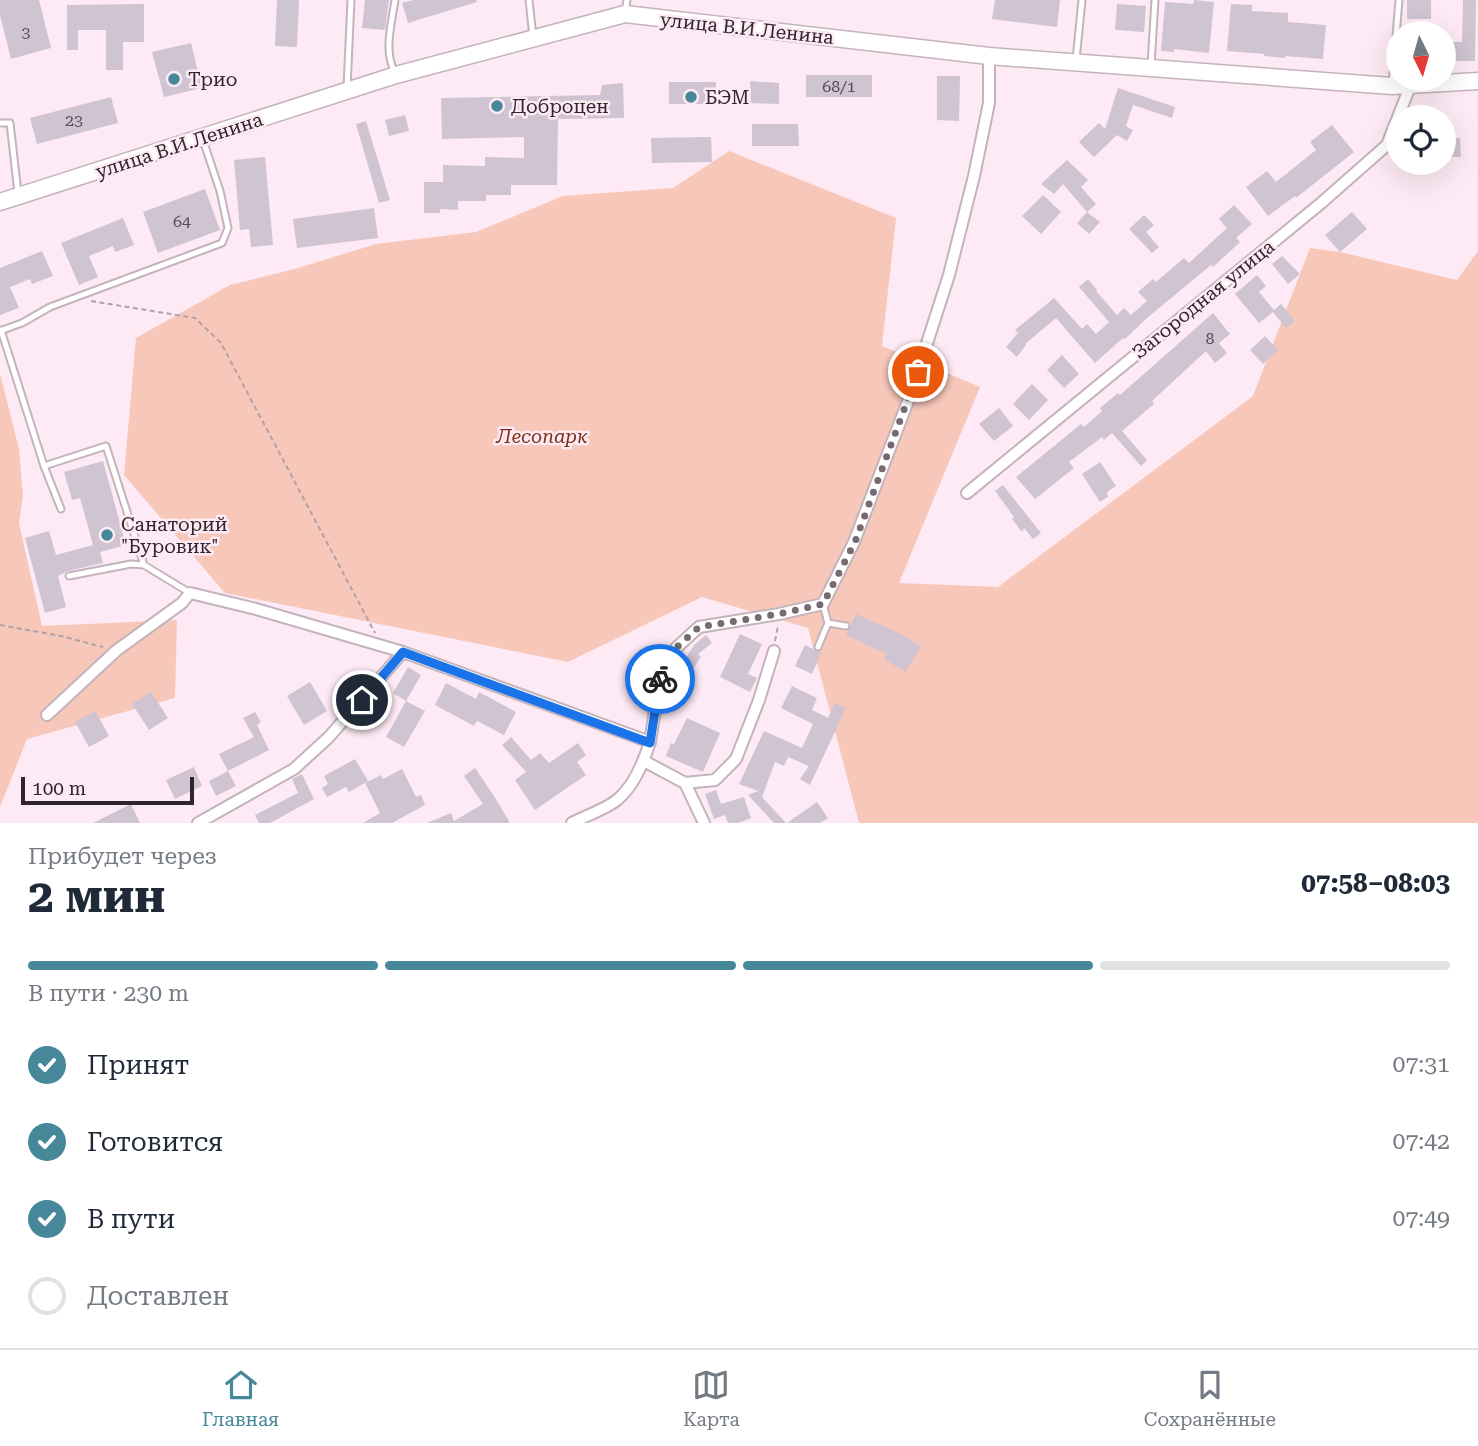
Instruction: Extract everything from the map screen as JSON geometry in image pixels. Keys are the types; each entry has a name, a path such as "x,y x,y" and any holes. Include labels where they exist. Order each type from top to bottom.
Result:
{"main road":[{"name":"улица В.И.Ленина","path":"0,202 396,75 533,37 626,7 989,56 1386,86"},
{"name":"улица В.И.Ленина","path":"1456,82 1478,81"}],"street":[{"path":"572,823 616,801 630,786 644,761 650,743 660,679 676,648 699,627 823,604 855,542 909,396 949,275 989,103 989,56"},
{"name":"Загородная улица","path":"967,493 1309,213 1387,145 1408,91"},
{"path":"47,715 117,650 182,603 190,593 257,609 403,652 650,743"},
{"path":"644,761 685,783 715,780 736,759 774,651"},
{"path":"198,823 294,769 328,737 403,652"},
{"path":"685,783 704,823"}],"lane":[{"path":"347,91 351,0"},
{"path":"395,0 390,64 396,75"},
{"path":"529,0 533,37"},
{"path":"1076,62 1082,0"},
{"path":"1151,68 1156,0"},
{"path":"1397,21 1399,0"},
{"path":"0,123 9,123 18,196"},
{"path":"61,509 44,466 0,330 22,323 50,307 222,243 228,228 220,191 202,138"},
{"path":"44,466 106,446 144,565"},
{"path":"69,576 131,564 144,565 190,593"},
{"path":"818,647 828,622 823,604"},
{"path":"828,622 846,626"}],"path":[{"path":"74,298 195,318 220,343 382,646"},
{"path":"774,651 779,614"},
{"path":"0,625 117,650"}],"green space":[{"name":"Лесопарк","path":"729,151 896,218 882,346 980,387 899,583 998,587 1253,396 1310,248 1340,252 1457,280 1478,251 1478,823 859,823 808,628 702,597 568,662 225,593 124,475 136,338 230,285 376,244 476,232 563,196 673,188"},
{"path":"0,374 19,449 23,496 19,523 42,626 177,620 175,698 27,739 0,807"}],"building":[{"path":"0,0 39,0 51,48 11,59 0,15"},
{"path":"277,0 299,0 297,47 275,46"},
{"path":"365,0 389,0 385,30 362,28"},
{"path":"413,0 477,2 408,23 402,3"},
{"path":"995,0 1060,0 1057,27 992,19"},
{"path":"1194,0 1214,2 1209,53 1174,49 1174,52 1161,51 1165,2 1193,4"},
{"path":"1407,0 1431,0 1431,19 1407,19"},
{"path":"1463,0 1476,0 1475,61 1456,61 1456,42 1462,42"},
{"path":"144,4 144,42 123,42 123,70 106,70 106,30 78,30 78,50 67,50 67,5"},
{"path":"1117,4 1146,6 1144,32 1115,30"},
{"path":"1231,4 1252,5 1252,11 1288,13 1288,22 1326,25 1323,59 1285,58 1227,51"},
{"path":"191,43 202,88 164,97 152,52"},
{"path":"806,75 872,75 872,97 806,97"},
{"path":"937,76 960,76 959,121 937,120"},
{"path":"750,81 779,83 779,104 751,103"},
{"path":"669,82 716,82 716,104 669,104"},
{"path":"623,83 624,118 558,119 557,185 511,185 511,195 486,195 486,201 458,201 458,210 440,209 440,213 424,213 424,182 443,182 443,165 485,166 485,157 524,158 524,137 442,139 441,98 600,95 602,85"},
{"path":"1118,88 1175,107 1172,118 1133,105 1126,126 1133,130 1127,141 1117,135 1094,157 1079,142 1099,123 1105,129"},
{"path":"111,97 118,123 37,144 30,118"},
{"path":"405,115 409,131 389,136 385,120"},
{"path":"366,121 390,200 379,203 356,124"},
{"path":"752,124 798,124 799,146 752,146"},
{"path":"1332,125 1354,152 1296,198 1295,196 1268,216 1246,187 1267,171 1276,182 1316,150 1310,142"},
{"path":"711,137 712,162 652,163 651,138"},
{"path":"1456,138 1460,138 1461,157 1456,157"},
{"path":"265,157 273,245 251,247 249,229 240,230 234,160"},
{"path":"1067,160 1088,180 1081,187 1096,204 1087,212 1063,184 1054,194 1041,184"},
{"path":"205,189 220,230 158,253 143,212"},
{"path":"1043,195 1061,212 1041,234 1022,216"},
{"path":"1234,205 1252,224 1236,238 1240,242 1095,363 1056,318 1025,344 1017,357 1006,347 1018,333 1015,330 1054,298 1082,329 1087,324 1096,334 1109,322 1079,287 1088,279 1117,315 1124,308 1131,315 1147,301 1138,292 1153,279 1156,282 1184,258 1189,263 1227,228 1219,219"},
{"path":"374,208 378,238 297,248 293,219"},
{"path":"1087,212 1100,222 1089,234 1077,223"},
{"path":"1352,212 1367,229 1340,252 1325,235"},
{"path":"1144,215 1154,225 1146,232 1159,247 1152,253 1129,229"},
{"path":"123,218 134,245 115,252 113,246 89,256 98,277 79,285 61,243"},
{"path":"42,251 53,276 32,284 30,279 10,287 19,308 0,315 0,268"},
{"path":"1282,256 1300,274 1288,284 1272,264"},
{"path":"1257,275 1266,286 1259,292 1274,310 1281,304 1295,321 1286,328 1273,312 1259,323 1235,294"},
{"path":"1213,313 1230,334 1219,343 1227,353 1215,363 1206,351 1152,401 1154,404 1122,431 1147,460 1141,466 1112,433 1104,440 1102,437 1069,462 1074,468 1035,499 1016,477 1081,424 1084,427 1102,411 1100,408 1118,393 1120,395"},
{"path":"1265,336 1278,350 1263,364 1250,350"},
{"path":"1062,355 1079,374 1064,388 1047,370"},
{"path":"1032,384 1048,400 1029,420 1013,404"},
{"path":"999,408 1013,426 994,441 979,424"},
{"name":"Санаторий \"Буровик\"","path":"103,461 126,545 100,552 103,563 58,576 66,607 45,613 25,538 49,531 56,555 93,545 80,498 72,500 64,472"},
{"path":"1100,462 1116,486 1107,492 1108,497 1100,502 1082,474"},
{"path":"1003,485 1041,533 1033,539 1024,528 1022,532 995,491"},
{"path":"856,614 921,646 905,672 884,659 887,654 846,635"},
{"path":"740,634 762,644 748,674 757,678 750,692 720,677"},
{"path":"706,635 712,643 698,654 701,657 681,687 672,712 663,708 677,673 694,645"},
{"path":"805,645 821,653 812,674 795,666"},
{"path":"408,667 421,675 406,701 393,693"},
{"path":"310,682 327,711 304,725 287,696"},
{"path":"446,683 476,699 479,692 516,712 504,735 477,721 474,726 435,705"},
{"path":"792,686 817,698 812,710 828,718 835,703 846,708 810,785 800,779 809,766 788,757 784,766 775,762 762,797 786,823 774,823 748,795 758,791 739,784 764,731 802,748 813,724 781,708"},
{"path":"151,692 168,718 149,730 132,704"},
{"path":"406,701 425,711 404,747 386,737"},
{"path":"95,711 109,736 89,747 75,722"},
{"path":"255,712 261,722 257,725 269,750 228,771 219,754 254,737 243,718"},
{"path":"687,718 720,733 703,772 666,756"},
{"path":"511,737 531,760 540,753 549,763 578,743 586,755 577,762 586,775 535,810 515,780 526,772 502,745"},
{"path":"355,759 368,781 349,792 346,787 327,797 322,788 328,784 324,776"},
{"path":"194,767 202,786 175,799 166,780"},
{"path":"475,768 510,823 427,823 451,813 454,821 483,804 464,776"},
{"path":"402,769 416,797 421,795 425,805 392,823 363,823 380,813 365,783 381,775 383,779"},
{"path":"228,771 236,786 216,796 209,781"},
{"path":"302,774 314,799 270,823 259,823 255,815 298,793 292,779"},
{"path":"716,790 721,804 744,797 751,818 738,823 728,823 725,815 714,819 705,794"},
{"path":"817,802 828,818 820,823 787,823"},
{"path":"131,804 140,823 93,823"}],"way so far":[{"path":"660,679 676,648 699,627 823,604 855,542 918,372"}],"place":[{"name":"Трио","path":"174,79"},
{"name":"БЭМ","path":"691,97"},
{"name":"Доброцен","path":"497,106"},
{"name":"Санаторий \"Буровик\"","path":"107,535"}],"route":[{"path":"362,700 403,652 650,743 660,679"}]}
